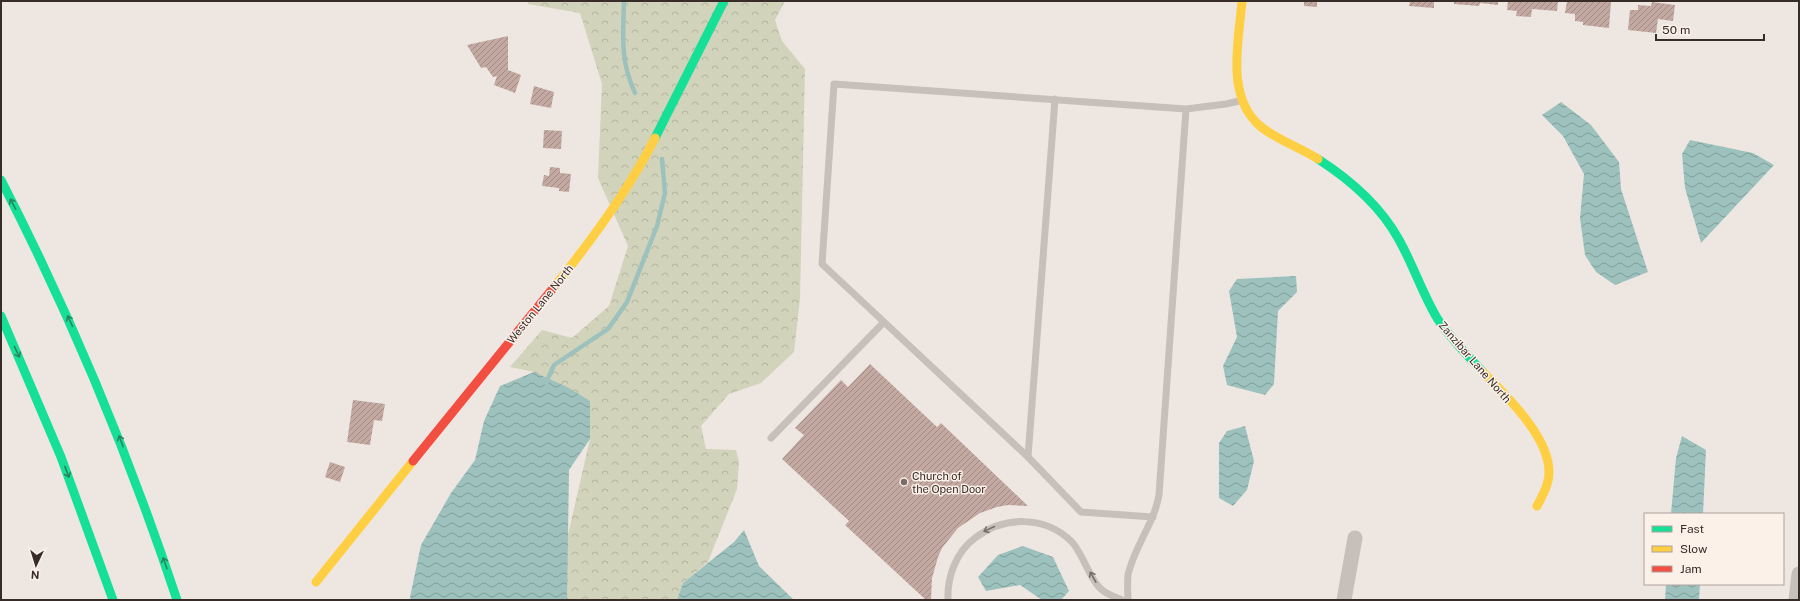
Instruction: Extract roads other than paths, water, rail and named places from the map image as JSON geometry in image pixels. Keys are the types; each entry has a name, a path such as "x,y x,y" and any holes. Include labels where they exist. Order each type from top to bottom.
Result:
{"main road":[{"name":"Weston Lane North","path":"316,582 590,243 643,161 724,1"},
{"name":"Zanzibar Lane North","path":"1242,1 1237,77 1241,101 1253,120 1267,130 1317,158 1348,181 1375,207 1398,238 1432,310 1446,331 1522,416 1545,452 1549,466 1549,475 1544,493 1537,506"},
{"path":"1,180 46,269 81,345 117,430 140,492 176,600"},
{"path":"1,316 48,422 76,495 113,600"}],"street":[{"path":"1344,600 1355,538"},
{"path":"1796,600 1799,574"}],"lane":[{"path":"1153,517 1081,512 1028,457 822,264 834,84 1186,109 1241,101"},
{"path":"1028,457 1055,99"},
{"path":"1128,600 1128,575 1132,562 1153,517 1159,495 1186,109"},
{"path":"771,438 884,322"},
{"path":"948,600 949,582 952,570 957,557 969,542 986,529 1005,522 1025,521 1054,529 1071,542 1080,553 1099,588 1122,600"}],"water":[{"path":"1561,102 1591,125 1619,162 1621,189 1648,272 1615,285 1596,272 1585,255 1580,218 1584,174 1563,136 1542,115"},
{"path":"1690,140 1753,153 1774,165 1701,243 1685,188 1682,154"},
{"path":"1296,276 1297,292 1278,311 1274,384 1265,395 1227,385 1223,366 1237,337 1229,291 1237,279"},
{"path":"534,372 569,388 590,401 590,439 569,470 567,600 411,600 410,597 421,545 451,493 475,460 484,421 500,386"},
{"path":"1245,426 1254,461 1247,490 1233,506 1219,498 1219,443 1227,431"},
{"path":"1682,436 1706,450 1703,513 1671,513 1676,458"},
{"path":"744,530 759,566 794,600 677,600 683,583 734,542"},
{"path":"1023,546 1053,557 1069,591 1061,600 1042,600 1020,585 986,591 978,577 998,555"},
{"path":"1666,585 1700,585 1699,600 1665,600"}],"waterway":[{"path":"624,1 623,37 625,59 630,81 635,93"},
{"path":"546,383 554,365 608,329 627,302 657,226 665,193 662,159"}],"place":[{"name":"Church of the Open Door","path":"904,482"}]}
